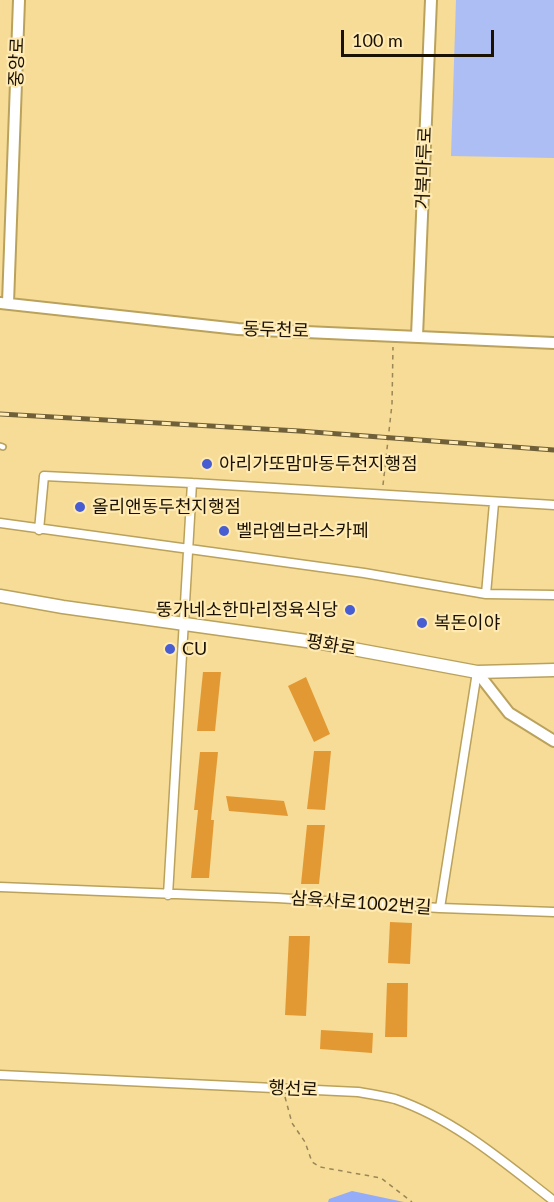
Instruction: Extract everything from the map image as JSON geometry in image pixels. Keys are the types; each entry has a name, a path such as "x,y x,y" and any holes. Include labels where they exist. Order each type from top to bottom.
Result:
{"main road":[{"name":"평화로","path":"0,596 63,608 321,643 477,672 554,670"}],"street":[{"name":"중앙로","path":"4,303 19,0"},
{"name":"거북마루로","path":"417,336 431,0"},
{"name":"동두천로","path":"4,303 238,329 554,343"},
{"path":"39,530 44,476 554,505"},
{"path":"168,895 192,483"},
{"path":"486,594 494,502"},
{"path":"0,523 364,573 486,594 554,595"},
{"path":"477,672 509,713 554,741"},
{"path":"440,908 477,672"},
{"name":"삼육사로1002번길","path":"0,887 554,912"},
{"name":"행선로","path":"0,1075 358,1092 394,1099 431,1115 486,1149 554,1201"}],"path":[{"path":"382,495 392,404 394,335"},
{"path":"283,1088 292,1123 305,1142 312,1162 320,1167 381,1178 412,1202"}],"shaded area":[{"path":"456,0 554,0 554,158 451,156"},
{"path":"352,1191 404,1202 328,1202 329,1199"}],"building":[{"path":"203,672 221,672 215,731 197,731"},
{"path":"306,677 330,734 314,742 288,686"},
{"path":"314,751 331,751 325,810 307,809"},
{"path":"200,752 218,752 211,820 214,820 209,878 191,878 198,810 194,810"},
{"path":"226,796 284,801 288,816 229,811"},
{"path":"307,825 325,825 319,884 301,884"},
{"path":"390,922 412,923 410,964 388,963"},
{"path":"289,936 310,936 306,1016 285,1015"},
{"path":"387,983 408,983 407,1037 385,1037"},
{"path":"321,1030 373,1033 372,1053 320,1049"}],"railway":[{"path":"0,414 299,431 554,450"}],"place":[{"name":"아리가또맘마동두천지행점","path":"207,464"},
{"name":"올리앤동두천지행점","path":"80,507"},
{"name":"벨라엠브라스카페","path":"224,531"},
{"name":"뚱가네소한마리정육식당","path":"350,610"},
{"name":"복돈이야","path":"422,623"},
{"name":"CU","path":"170,649"}]}
